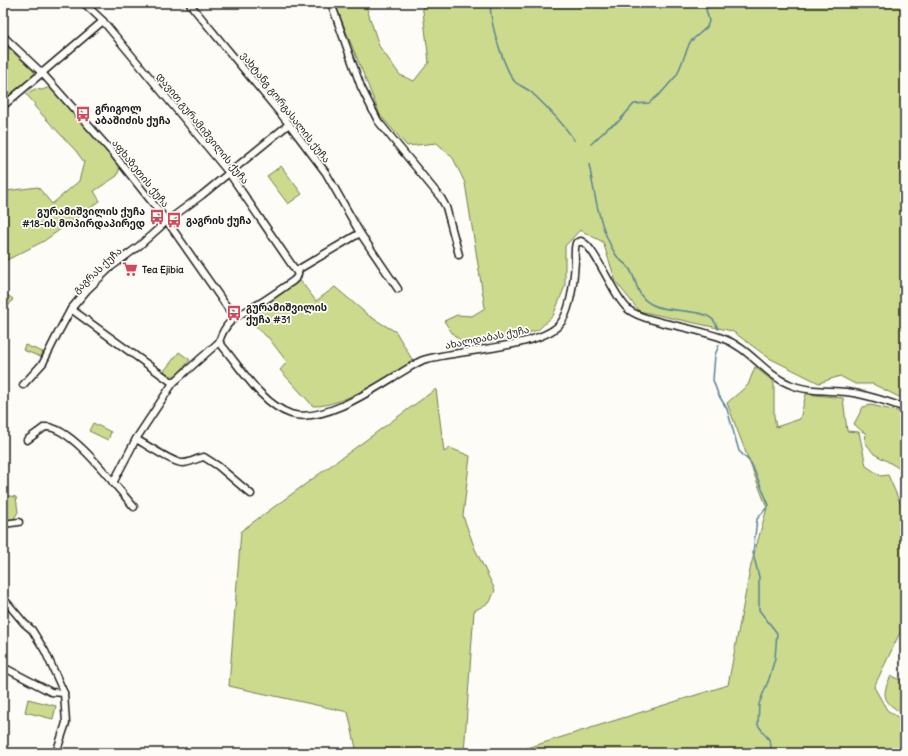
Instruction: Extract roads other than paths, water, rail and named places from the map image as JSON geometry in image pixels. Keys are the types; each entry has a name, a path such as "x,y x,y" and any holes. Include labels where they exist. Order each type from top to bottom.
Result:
{"street":[{"name":"დავით გურამიშვილის ქუჩა","path":"84,3 103,22 229,173 298,274"},
{"name":"ვახტანგ გორგასალის ქუჩა","path":"189,3 289,124 326,173 360,233 398,289"},
{"path":"331,3 361,87 373,113 443,202 446,207 459,255"},
{"path":"3,106 43,74 103,22"},
{"name":"აფხაზეთის ქუჩა","path":"3,36 43,74 112,152 167,221 234,317"},
{"name":"გაგრას ქუჩა","path":"23,385 43,363 71,310 87,290 111,268 140,246 167,221 289,124"},
{"path":"113,483 136,439 173,383 219,342 225,328 234,317 257,305 296,279 299,269 360,233"},
{"name":"ახალდაბას ქუჩა","path":"219,342 260,392 270,402 291,414 308,415 338,408 422,360 454,353 511,344 546,335 555,330 566,316 570,305 575,262 575,247 576,243 581,241 588,247 617,294 629,310 642,317 722,338 734,343 746,351 767,370 789,384 807,390 848,392 887,401 905,408"},
{"path":"71,310 173,383"},
{"path":"27,440 45,426 59,429 85,450 134,507"},
{"path":"136,439 178,463 186,463 204,457 218,466 251,494"},
{"path":"3,524 19,522"},
{"path":"3,598 24,623 32,630 45,651 64,693 66,723 56,753"},
{"path":"3,667 51,692 64,693"}],"waterway":[{"path":"491,3 494,31 507,69 511,76 515,82 531,92 548,109 565,127 574,140"},
{"path":"591,144 609,127 618,122 634,104 649,103 661,93 677,75 690,42 707,27 709,21 706,9 709,3"},
{"path":"589,164 598,211 610,245 616,255 629,268 643,298 653,305 667,309 702,314 715,322 718,329"},
{"path":"719,345 715,355 713,380 718,394 727,409 739,451 751,463 769,505 757,519 753,553 759,577 759,610 777,633 775,658 769,679 759,704 758,725 770,741 772,753"}],"place":[{"name":"გრიგოლ აბაშიძის ქუჩა","path":"83,114"},
{"name":"გურამიშვილის ქუჩა #18-ის მოპირდაპირედ","path":"157,217"},
{"name":"გაგრის ქუჩა","path":"174,220"},
{"name":"Tea Ejibia","path":"130,269"},
{"name":"გურამიშვილის ქუჩა #31","path":"234,313"}]}
